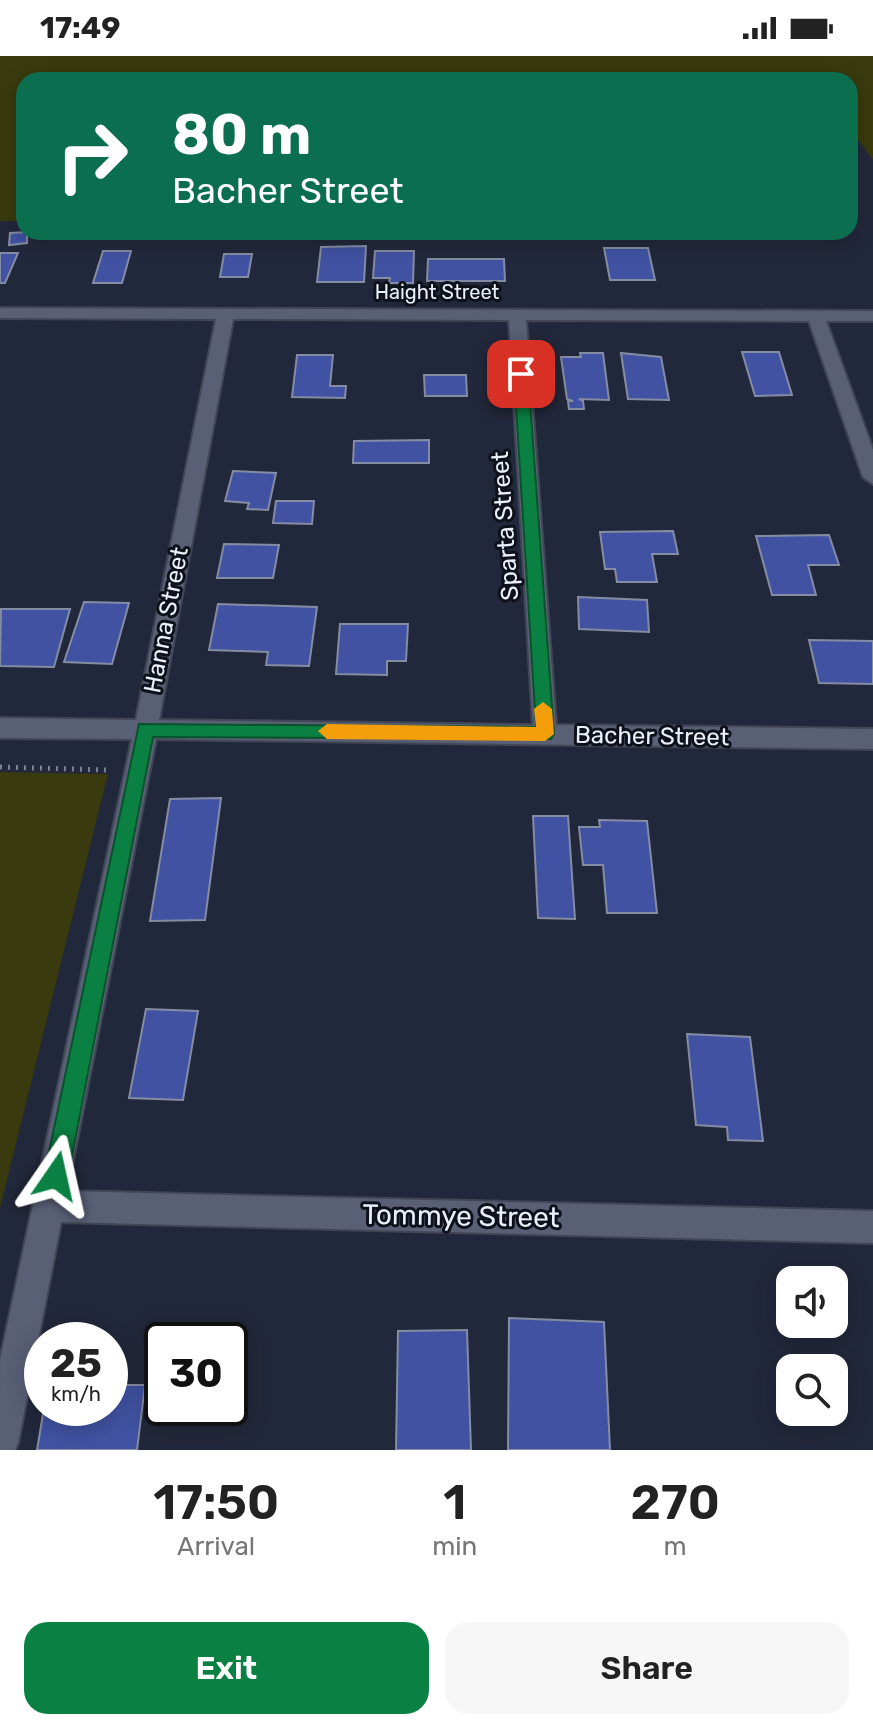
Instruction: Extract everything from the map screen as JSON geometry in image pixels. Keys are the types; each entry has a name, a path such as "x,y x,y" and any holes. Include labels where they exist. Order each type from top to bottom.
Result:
{"street":[{"name":"Haight Street","path":"0,313 873,316"},
{"name":"Hanna Street","path":"0,1443 146,729 225,314"},
{"name":"Sparta Street","path":"517,314 545,734"},
{"path":"815,315 873,477"},
{"name":"Bacher Street","path":"0,728 873,739"},
{"name":"Tommye Street","path":"50,1206 873,1227"}],"path":[{"path":"0,767 112,771"}],"shaded area":[{"path":"0,56 873,56 873,160 858,140 858,72 16,72 16,221 0,221"},
{"path":"0,772 108,774 0,1208"}],"building":[{"path":"10,233 16,233 16,240 27,240 27,243 9,245"},
{"path":"366,246 364,282 317,282 321,247"},
{"path":"604,248 648,248 655,280 610,280"},
{"path":"103,251 131,251 122,283 93,283"},
{"path":"375,251 414,251 413,283 389,283 390,278 373,278"},
{"path":"0,253 18,253 5,283 0,283"},
{"path":"224,254 252,254 248,277 220,277"},
{"path":"428,259 504,259 505,281 427,281"},
{"path":"742,352 779,352 792,395 755,396"},
{"path":"580,353 603,353 609,400 579,399 583,401 584,409 569,409 568,401 573,401 567,399 561,357 581,357"},
{"path":"621,353 661,357 669,400 628,399"},
{"path":"297,355 333,355 330,386 346,386 345,398 292,397"},
{"path":"424,375 466,375 467,396 425,396"},
{"path":"429,440 429,463 353,463 354,441"},
{"path":"233,471 276,473 268,510 247,509 249,503 225,501"},
{"path":"276,501 314,501 312,524 273,523"},
{"path":"673,531 678,554 652,554 657,582 617,582 615,569 605,569 600,532"},
{"path":"829,535 839,565 808,565 816,595 772,595 756,536"},
{"path":"224,544 279,545 273,578 217,578"},
{"path":"578,597 647,600 649,632 579,629"},
{"path":"84,602 129,603 112,664 64,662"},
{"path":"218,604 317,607 309,666 266,665 268,652 209,650"},
{"path":"1,609 70,609 54,667 0,666"},
{"path":"340,624 408,624 406,661 387,661 387,675 336,674"},
{"path":"809,640 873,641 873,684 819,683"},
{"path":"221,798 205,920 150,921 170,799"},
{"path":"533,816 568,816 575,919 538,918"},
{"path":"599,820 647,821 657,913 607,913 603,865 583,865 579,827 600,827"},
{"path":"146,1009 198,1011 183,1100 129,1098"},
{"path":"687,1034 750,1037 763,1141 728,1140 727,1127 696,1125"},
{"path":"509,1318 604,1322 610,1450 508,1450"},
{"path":"467,1330 471,1450 396,1450 398,1331"},
{"path":"128,1385 144,1385 137,1450 37,1450 41,1426 128,1426"}],"slow traffic":[{"path":"327,731 545,734 543,709"}],"route":[{"path":"56,1176 146,729 545,734 521,374"}]}
